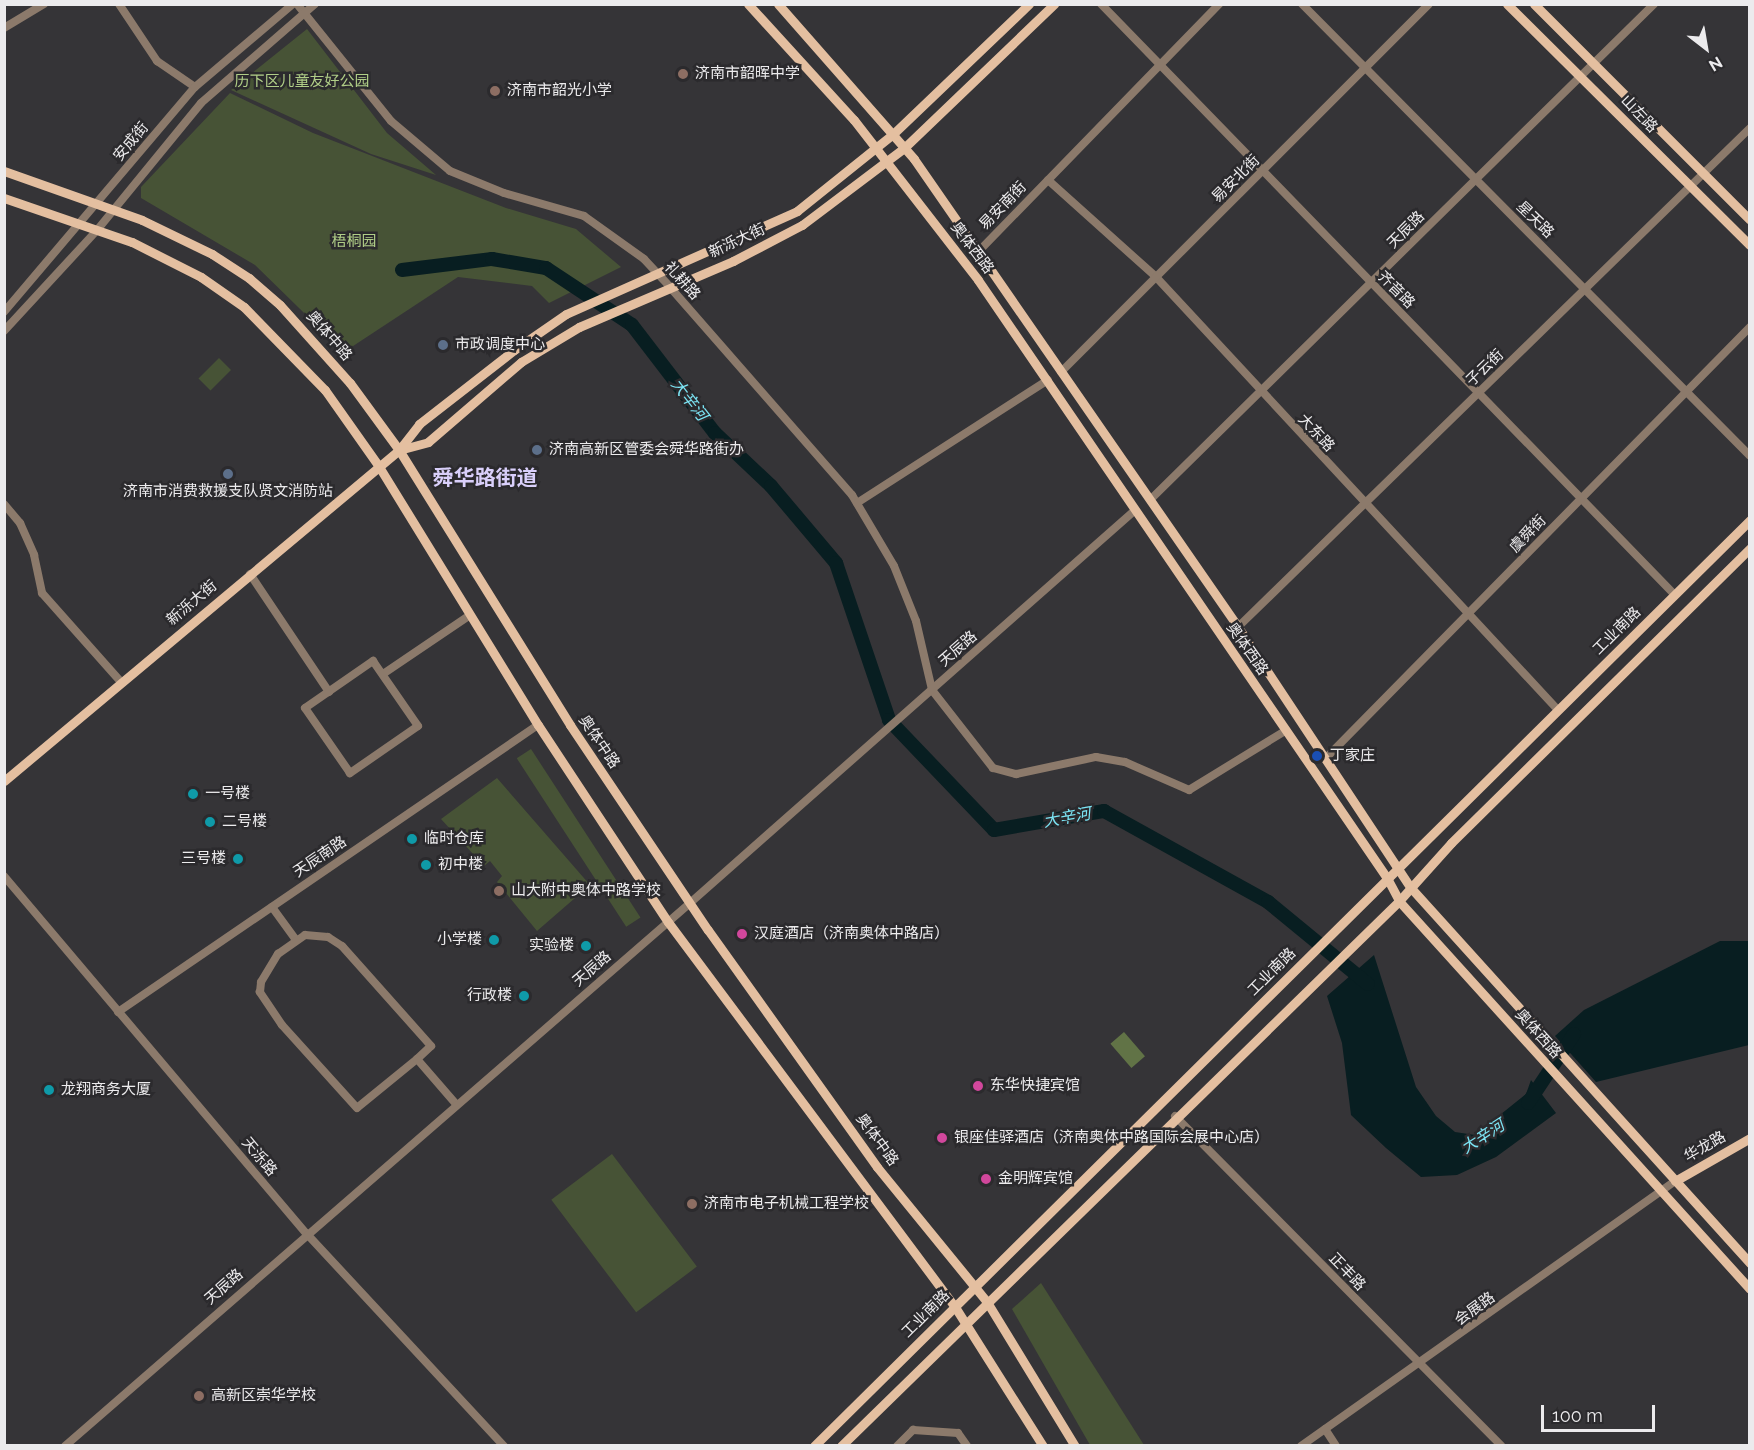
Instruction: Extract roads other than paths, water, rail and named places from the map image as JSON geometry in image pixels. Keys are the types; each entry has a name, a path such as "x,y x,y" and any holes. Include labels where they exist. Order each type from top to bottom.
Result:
{"main road":[{"name":"奥体西路","path":"747,4 876,148 978,280 1388,879 1399,901 1749,1289"},
{"name":"奥体西路","path":"778,4 904,148 1238,627 1411,888 1749,1263"},
{"name":"新泺大街","path":"4,781 378,465 399,450 419,424 514,350 571,312 797,210 893,134 1029,4"},
{"name":"新泺大街","path":"399,450 428,442 521,362 608,313 733,261 802,225 904,148 1054,4"},
{"name":"山左路","path":"1507,4 1749,245"},
{"name":"山左路","path":"1534,4 1749,220"},
{"name":"奥体中路","path":"4,171 97,202 172,234 249,278 307,333 399,450 570,725 690,903 878,1167 987,1302 1075,1446"},
{"path":"4,198 98,230 201,277 244,307 324,390 378,465 538,725 668,922 955,1307 1043,1446"},
{"name":"工业南路","path":"814,1446 1388,879 1397,865 1558,710 1749,520"},
{"path":"841,1446 1175,1116 1399,901 1459,836 1749,548"},
{"name":"华龙路","path":"1675,1181 1749,1138"}],"street":[{"path":"4,28 44,4"},
{"path":"119,4 157,61 195,87"},
{"name":"安成街","path":"4,312 195,87 295,4"},
{"name":"礼耕路","path":"295,4 391,121 450,171 504,193 584,216 669,286 857,503 894,566 915,621 932,690"},
{"name":"安成街","path":"112,210 201,103 303,12 315,4"},
{"name":"齐音路","path":"1101,4 1370,284 1479,392 1674,594"},
{"path":"1158,65 1219,4"},
{"name":"星天路","path":"1302,4 1364,70 1586,288 1749,456"},
{"name":"易安北街","path":"1061,372 1429,4"},
{"name":"天辰路","path":"1150,499 1654,4"},
{"name":"易安南街","path":"978,252 1158,65"},
{"name":"子云街","path":"1238,627 1749,128"},
{"name":"大东路","path":"1048,180 1156,277 1364,505 1558,710"},
{"path":"4,331 98,230 112,210"},
{"name":"虞舜街","path":"1325,759 1749,327"},
{"path":"857,503 1048,380"},
{"path":"4,504 20,523 34,555 42,593 121,682"},
{"name":"天辰路","path":"65,1446 306,1233 690,903 1134,511"},
{"path":"250,574 329,692"},
{"path":"383,674 470,615"},
{"path":"374,661 383,674 418,726 350,773 305,708 374,661"},
{"path":"932,690 993,768 1016,774 1096,757 1125,762 1189,790 1285,730"},
{"name":"天辰南路","path":"118,1012 538,725"},
{"name":"天泺路","path":"4,876 306,1233 504,1446"},
{"path":"272,907 296,940"},
{"path":"305,934 328,937 342,946 431,1046 417,1059 357,1108 282,1025 260,992 261,982 278,954 305,934"},
{"path":"417,1059 456,1104"},
{"name":"正丰路","path":"1175,1116 1501,1446"},
{"name":"会展路","path":"1301,1446 1420,1365 1675,1181"},
{"path":"1326,1429 1336,1446"},
{"path":"897,1446 913,1430 958,1433 967,1446"}],"water":[{"path":"1720,941 1749,941 1749,1045 1596,1082 1555,1036 1584,1010"},
{"path":"1374,955 1416,1087 1436,1116 1455,1132 1475,1135 1526,1094 1531,1080 1556,1113 1496,1157 1457,1175 1421,1177 1386,1148 1351,1115 1342,1043 1327,996"}],"waterway":[{"name":"大辛河","path":"402,270 492,259 546,268 632,325 715,433 771,486 836,563 889,720 994,830 1104,811 1268,902 1368,984"},
{"name":"大辛河","path":"1528,1103 1574,1034"}],"place":[{"name":"济南市韶晖中学","path":"683,74"},
{"name":"济南市韶光小学","path":"495,91"},
{"name":"市政调度中心","path":"443,345"},
{"name":"济南高新区管委会舜华路街办","path":"537,450"},
{"name":"济南市消费救援支队贤文消防站","path":"228,474"},
{"name":"丁家庄","path":"1317,756"},
{"name":"一号楼","path":"193,794"},
{"name":"二号楼","path":"210,822"},
{"name":"临时仓库","path":"412,839"},
{"name":"三号楼","path":"238,859"},
{"name":"初中楼","path":"426,865"},
{"name":"山大附中奥体中路学校","path":"499,891"},
{"name":"汉庭酒店（济南奥体中路店）","path":"742,934"},
{"name":"小学楼","path":"494,940"},
{"name":"实验楼","path":"586,946"},
{"name":"行政楼","path":"524,996"},
{"name":"东华快捷宾馆","path":"978,1086"},
{"name":"龙翔商务大厦","path":"49,1090"},
{"name":"银座佳驿酒店（济南奥体中路国际会展中心店）","path":"942,1138"},
{"name":"金明辉宾馆","path":"986,1179"},
{"name":"济南市电子机械工程学校","path":"692,1204"},
{"name":"高新区崇华学校","path":"199,1396"}],"district":[{"name":"舜华路街道","path":"485,478"}],"park label":[{"name":"历下区儿童友好公园","path":"302,82"},
{"name":"梧桐园","path":"354,242"}]}
